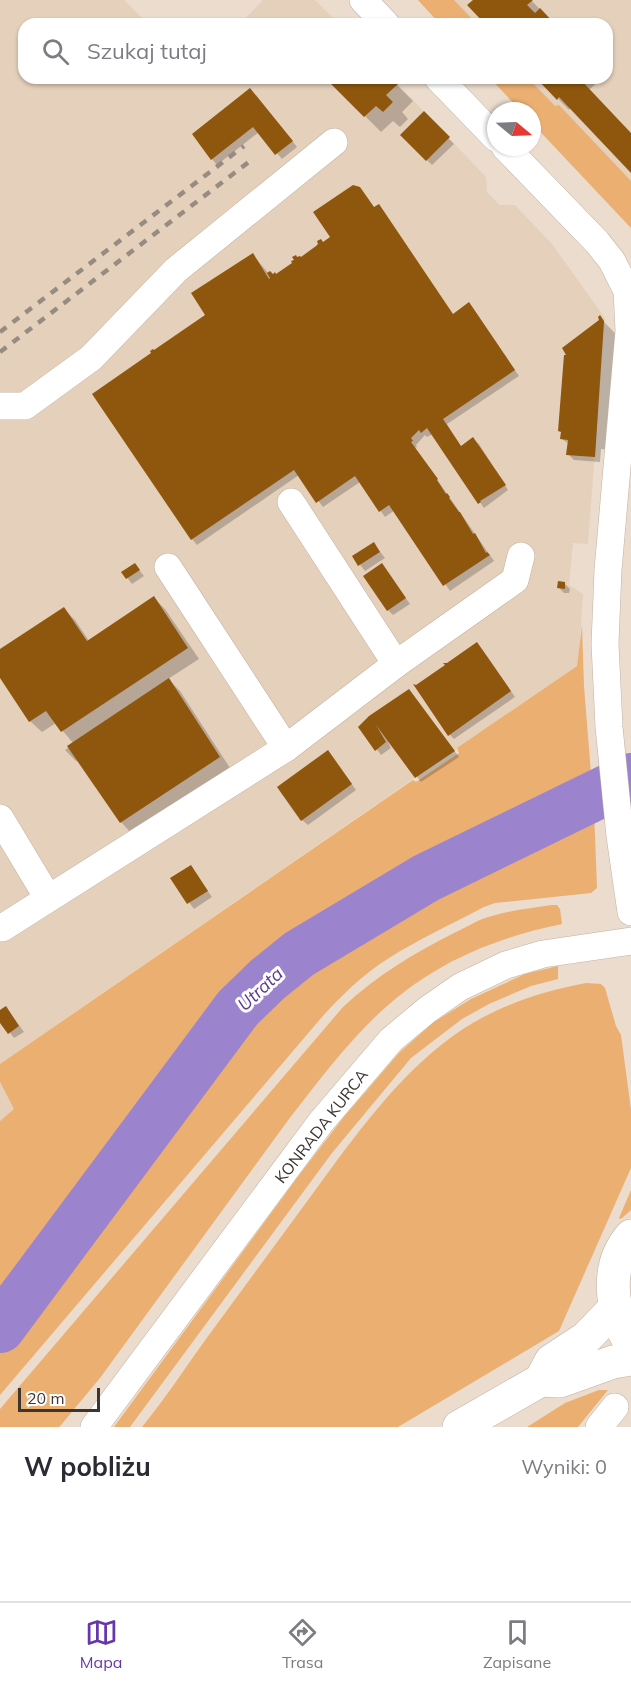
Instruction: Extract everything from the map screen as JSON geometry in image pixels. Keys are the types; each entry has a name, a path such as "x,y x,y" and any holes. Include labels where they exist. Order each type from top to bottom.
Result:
{"main road":[{"path":"631,1236 617,1261 613,1285 615,1308 621,1327 631,1344"},
{"path":"459,1427 541,1380 551,1361 586,1338 615,1308"},
{"path":"541,1380 560,1381 613,1362 631,1359"}],"street":[{"path":"363,0 380,18"},
{"path":"444,84 487,129"},
{"path":"0,406 25,406 91,358 176,270 334,142"},
{"path":"514,156 597,242 612,261 629,291 629,331 608,570 605,644 609,727 620,836 631,912"},
{"path":"291,502 396,664"},
{"path":"2,928 286,748 396,664 515,580 521,556"},
{"path":"168,567 286,748"},
{"path":"0,818 48,898"},
{"name":"KONRADA KURCA","path":"94,1427 321,1122 391,1040 460,987 506,965 543,954 631,941"}],"shaded area":[{"path":"0,0 124,0 142,18 18,18 18,84 398,84 486,177 487,192 500,205 515,205 552,244 605,318 588,544 573,543 569,585 583,594 578,665 0,1064"},
{"path":"263,0 315,0 333,18 246,18"},
{"path":"418,0 631,0 631,228 541,133 541,102 513,102 496,84 613,84 613,18 434,18"},
{"path":"418,0 454,0 471,18 434,18"},
{"path":"496,84 534,84 555,106 559,105 631,181 631,228 541,133 541,102 513,102"},
{"path":"582,625 592,786 396,880 306,935 274,961 237,995 196,1043 0,1312 0,1121 14,1109 0,1082 0,1064 413,780 416,782 459,753 457,748 577,666"},
{"path":"594,810 597,888 591,893 495,903 484,907 400,951 362,978 322,1017 0,1395 0,1349 236,1028 266,995 311,959 404,902 578,814 581,822 584,821 582,814"},
{"path":"557,905 560,909 562,924 518,935 476,950 417,982 383,1009 354,1039 289,1119 100,1378 59,1427 0,1427 0,1409 343,1007 396,966 473,923 507,912"},
{"path":"558,966 558,979 531,986 489,1004 462,1019 411,1058 332,1153 130,1427 114,1427 297,1178 343,1118 399,1053 434,1022 471,999 525,974"},
{"path":"586,983 601,984 605,988 616,1026 621,1035 631,1110 631,1168 559,1331 398,1427 142,1427 345,1150 380,1105 419,1064 440,1045 477,1020 538,995"},
{"path":"0,1082 14,1109 0,1121"},
{"path":"631,1190 631,1210 621,1219 619,1218"},
{"path":"599,1390 608,1390 578,1427 527,1427 565,1403"}],"building":[{"path":"473,0 533,0 527,5 535,13 540,8 549,18 479,18 467,5"},
{"path":"331,84 398,84 386,95 393,102 383,112 376,106 364,117"},
{"path":"542,84 585,84 631,133 631,173 559,97 557,100"},
{"path":"250,88 293,141 275,155 253,127 211,160 192,134"},
{"path":"424,111 450,137 426,161 400,135"},
{"path":"353,185 360,187 374,207 379,204 453,314 469,302 515,370 443,419 461,446 473,437 506,485 478,504 427,428 421,433 419,430 411,438 413,441 411,442 473,534 475,533 486,553 490,555 443,586 389,505 379,512 355,476 316,503 294,470 191,540 92,394 151,353 150,351 205,315 191,293 253,253 269,279 267,273 270,271 276,274 292,263 291,261 294,260 292,257 296,255 301,257 318,244 317,241 321,239 323,242 330,237 313,212"},
{"path":"600,315 604,321 595,457 566,455 568,440 560,439 561,432 558,431 564,355 566,355 562,348 599,320"},
{"path":"374,542 380,552 358,566 352,556"},
{"path":"135,563 140,570 126,579 121,572"},
{"path":"382,563 406,598 387,611 363,576"},
{"path":"558,581 565,582 565,589 557,588"},
{"path":"154,596 188,648 61,732 46,711 29,722 0,678 0,649 64,607 87,641"},
{"path":"477,642 511,691 448,736 413,684 416,685 445,665 443,663 447,663"},
{"path":"169,678 220,757 120,823 67,746"},
{"path":"409,689 455,751 415,778 376,725 386,742 375,751 358,727 369,716"},
{"path":"328,750 352,784 301,821 277,787"},
{"path":"191,865 208,891 187,904 170,878"},
{"path":"6,1006 19,1026 8,1034 0,1023 0,1010"}],"waterway":[{"name":"Utrata","path":"0,1328 238,1008 268,979 299,954 426,878 631,778"}],"railway":[{"path":"0,332 244,146"},
{"path":"0,352 254,158"}]}
